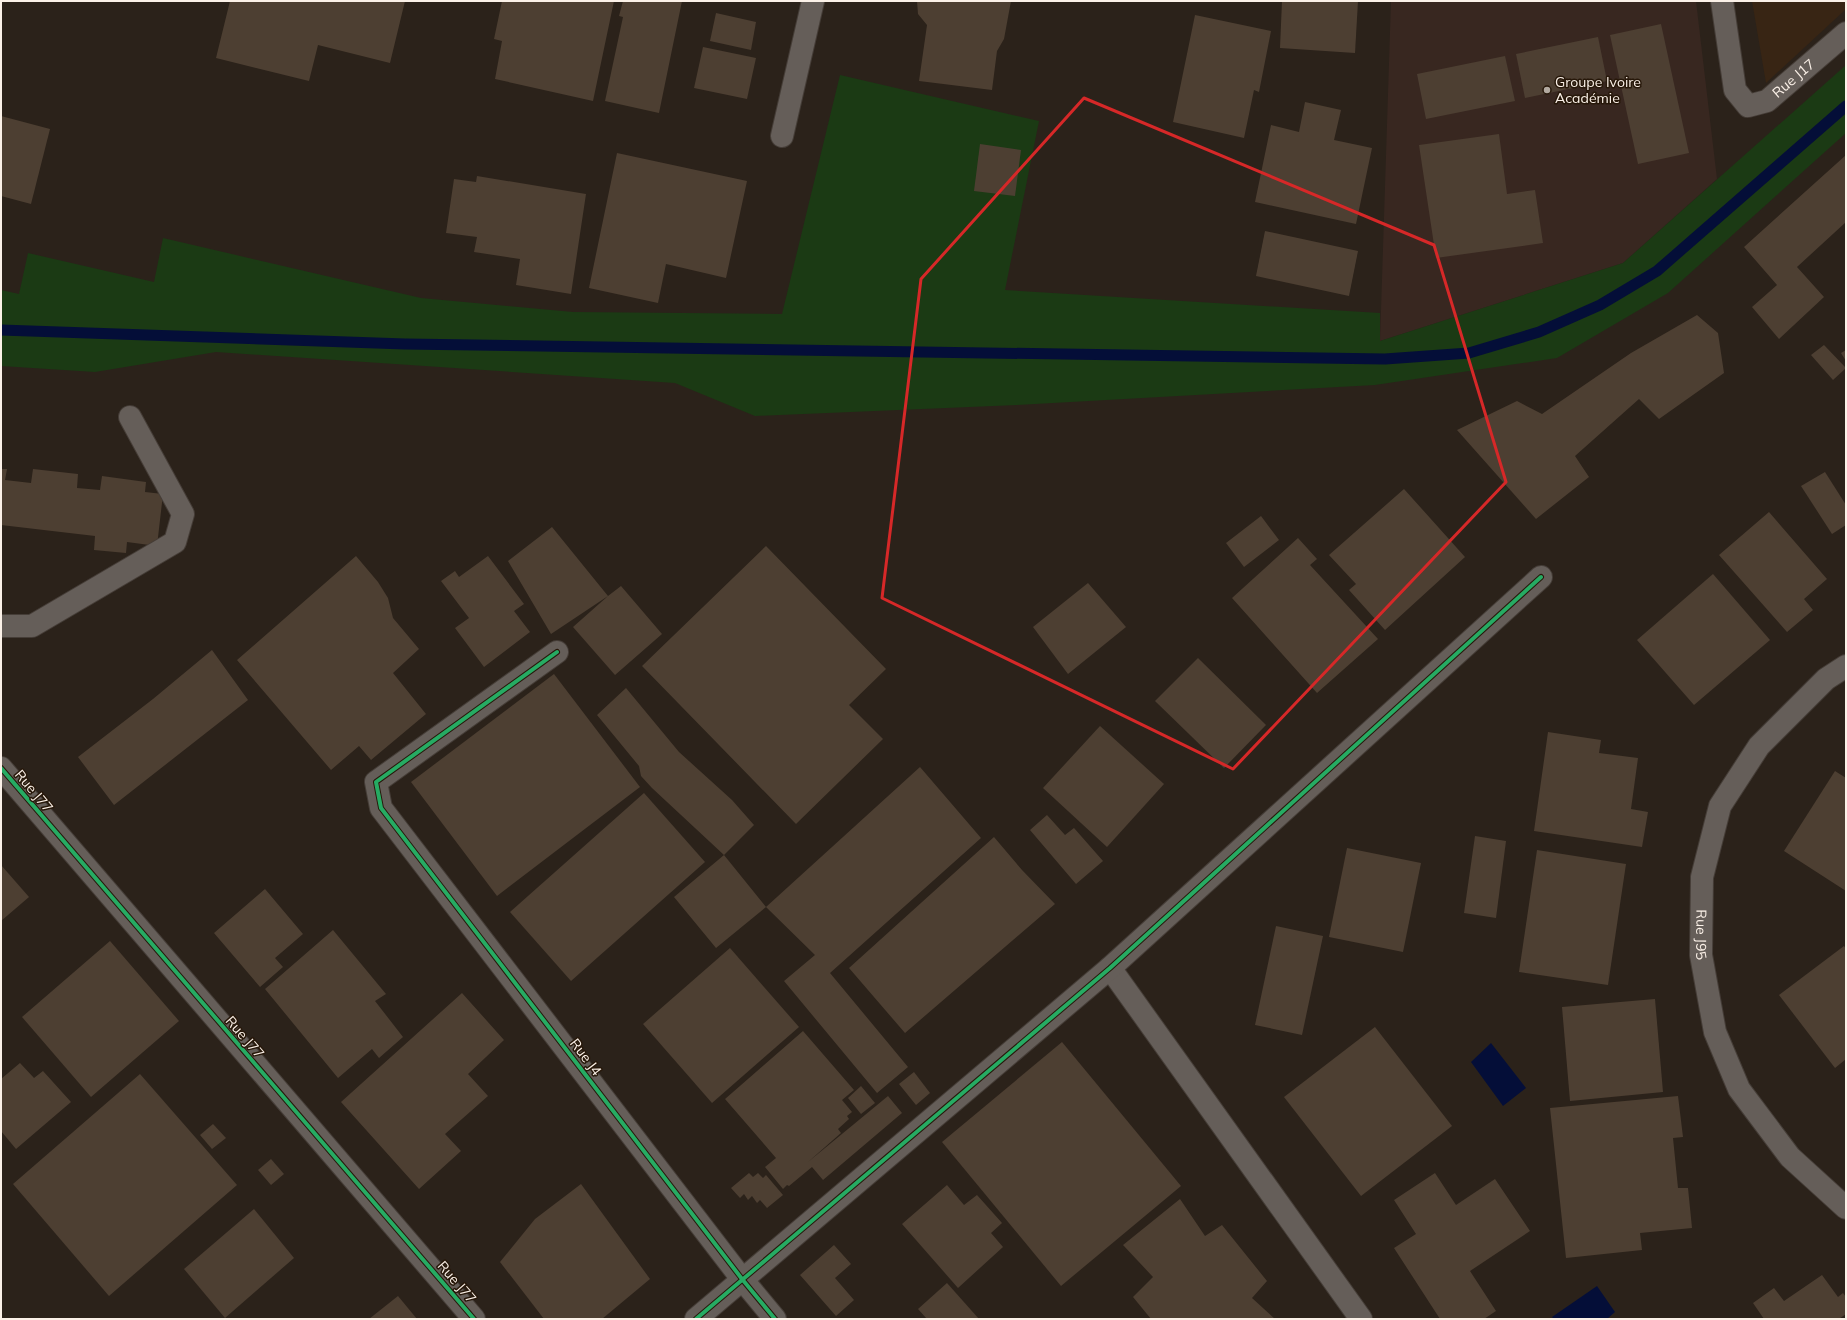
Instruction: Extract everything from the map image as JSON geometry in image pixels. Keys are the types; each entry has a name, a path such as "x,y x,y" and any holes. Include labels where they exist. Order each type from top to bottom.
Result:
{"street":[{"path":"782,136 813,1"},
{"name":"Rue J17","path":"1722,1 1735,90 1748,106 1768,101 1846,33"},
{"path":"1,626 32,626 176,542 183,514 130,417"},
{"path":"696,1319 1110,968 1542,577"},
{"name":"Rue J4","path":"557,652 376,782 381,808 742,1279 775,1319"},
{"name":"Rue J95","path":"1846,666 1826,679 1759,746 1720,806 1702,877 1701,954 1715,1032 1739,1088 1790,1157 1846,1208"},
{"name":"Rue J77","path":"1,768 474,1319"},
{"path":"1110,968 1361,1319"}],"highlighted area":[{"path":"1084,98 1434,245 1506,482 1233,769 882,598 921,279"}],"shaded area":[{"name":"Groupe Ivoire Académie","path":"1391,1 1696,1 1717,179 1623,263 1380,341"},
{"path":"1752,1 1846,1 1846,9 1766,83"},
{"path":"1491,1043 1526,1088 1503,1106 1471,1062"},
{"path":"1597,1286 1615,1312 1607,1319 1554,1319 1552,1317"}],"green space":[{"path":"1846,65 1846,133 1668,293 1557,358 1375,385 1017,405 755,416 675,383 216,352 95,372 1,366 1,290 19,294 28,253 154,282 163,238 421,298 573,312 782,314 840,75 1039,121 1005,290 1380,313 1380,341 1623,263"}],"building":[{"path":"230,1 405,1 390,63 318,45 309,81 216,58"},
{"path":"502,1 614,1 593,101 495,79 502,41 494,39"},
{"path":"623,1 682,1 659,113 605,101 623,17 619,16"},
{"path":"917,1 1011,1 1004,39 997,51 992,90 919,81 927,25 918,14"},
{"path":"1282,1 1358,1 1355,53 1280,48"},
{"path":"716,13 756,22 751,50 710,41"},
{"path":"1195,15 1271,31 1259,92 1254,90 1244,138 1173,122"},
{"path":"1661,24 1689,153 1638,164 1610,35"},
{"path":"1598,37 1607,81 1525,98 1516,54"},
{"path":"703,47 756,58 747,99 694,88"},
{"path":"1505,56 1515,101 1426,119 1417,74"},
{"path":"1305,102 1341,110 1334,140 1372,148 1356,224 1255,202 1271,125 1299,132"},
{"path":"1,116 50,129 31,204 1,196"},
{"path":"1499,134 1507,194 1535,190 1543,243 1436,258 1419,145"},
{"path":"980,144 1021,150 1015,196 974,191"},
{"path":"617,153 747,181 726,278 666,264 658,303 589,288"},
{"path":"1846,155 1846,222 1797,267 1824,297 1779,339 1752,307 1777,285 1744,247"},
{"path":"477,176 586,194 571,294 516,285 520,259 474,252 477,237 446,233 454,179 476,182"},
{"path":"1265,231 1358,251 1349,296 1256,276"},
{"path":"1697,315 1718,333 1724,373 1659,419 1639,399 1575,456 1589,477 1536,519 1457,430 1517,401 1542,414 1631,353"},
{"path":"1824,345 1846,368 1833,380 1811,355"},
{"path":"1846,350 1846,361 1841,353"},
{"path":"1,469 7,469 5,480 31,483 33,469 78,474 77,488 100,490 102,476 146,482 145,492 163,494 157,546 127,542 126,553 94,550 95,536 1,525"},
{"path":"1825,472 1846,505 1846,525 1832,534 1801,486"},
{"path":"1404,489 1465,557 1385,630 1349,590 1356,584 1329,555"},
{"path":"1769,512 1827,579 1804,599 1813,610 1787,632 1719,555"},
{"path":"1261,516 1279,540 1244,567 1226,543"},
{"path":"552,527 608,596 551,634 508,561"},
{"path":"1298,538 1317,559 1310,565 1378,639 1317,693 1232,598"},
{"path":"766,546 886,669 849,705 883,739 796,824 642,666"},
{"path":"356,556 378,582 388,598 393,618 419,649 393,673 426,714 371,760 359,746 331,770 237,660"},
{"path":"488,556 524,604 514,611 530,632 484,667 455,628 469,618 441,581 455,571 459,577"},
{"path":"1713,574 1770,640 1694,705 1637,640"},
{"path":"1088,583 1126,627 1068,674 1033,627"},
{"path":"621,586 662,634 615,675 573,627"},
{"path":"212,650 248,700 114,805 78,757 153,699"},
{"path":"1198,658 1266,725 1224,768 1155,701"},
{"path":"554,674 640,787 497,896 411,782"},
{"path":"626,688 679,752 732,800 754,825 724,855 641,776 639,766 597,715"},
{"path":"1100,726 1164,784 1107,847 1043,788"},
{"path":"1548,732 1601,740 1599,753 1638,758 1631,809 1648,812 1642,847 1534,831"},
{"path":"920,767 981,838 830,973 908,1067 877,1093 784,981 815,955 766,907"},
{"path":"1835,771 1846,778 1846,891 1784,851"},
{"path":"644,793 705,862 571,981 510,912"},
{"path":"1047,815 1065,835 1074,828 1103,861 1076,884 1030,830"},
{"path":"1475,836 1506,841 1496,918 1464,913"},
{"path":"994,837 1022,870 1055,904 905,1033 849,968"},
{"path":"1347,848 1421,863 1403,952 1329,937"},
{"path":"1537,850 1626,864 1608,985 1519,972"},
{"path":"724,855 766,907 716,948 674,897"},
{"path":"1,865 29,897 1,921"},
{"path":"265,889 303,934 275,958 283,967 260,987 214,933"},
{"path":"1276,926 1323,936 1302,1035 1255,1025"},
{"path":"333,930 386,994 375,1001 403,1037 379,1058 372,1049 338,1078 265,989"},
{"path":"110,941 179,1021 91,1097 22,1017"},
{"path":"1844,946 1846,949 1846,1059 1835,1068 1779,995"},
{"path":"730,948 799,1027 712,1103 643,1024"},
{"path":"462,993 504,1040 468,1074 488,1096 445,1134 461,1151 419,1189 341,1102"},
{"path":"1655,999 1663,1092 1570,1101 1562,1007"},
{"path":"1375,1027 1452,1126 1361,1196 1284,1097"},
{"path":"803,1031 854,1090 842,1100 852,1112 847,1116 849,1119 838,1129 841,1133 808,1162 888,1096 902,1113 823,1180 812,1167 789,1186 787,1185 783,1189 765,1167 776,1158 725,1099"},
{"path":"1062,1042 1181,1186 1061,1286 942,1142"},
{"path":"20,1063 34,1078 43,1071 71,1102 16,1149 1,1131 1,1079"},
{"path":"914,1072 930,1093 916,1105 899,1084"},
{"path":"140,1074 237,1185 109,1296 13,1184"},
{"path":"861,1086 875,1103 861,1114 848,1098"},
{"path":"1678,1096 1683,1137 1673,1138 1678,1188 1688,1188 1692,1228 1640,1233 1642,1250 1566,1258 1550,1108"},
{"path":"213,1124 226,1138 212,1149 200,1135"},
{"path":"271,1159 284,1174 271,1185 258,1170"},
{"path":"749,1173 753,1177 758,1173 763,1178 766,1175 783,1195 767,1208 760,1200 757,1203 752,1196 748,1200 744,1194 740,1198 731,1188"},
{"path":"1435,1173 1456,1205 1495,1179 1530,1231 1470,1271 1496,1311 1484,1319 1440,1319 1394,1248 1416,1234 1394,1200"},
{"path":"581,1184 650,1279 602,1319 544,1319 500,1262 535,1219"},
{"path":"947,1185 964,1205 977,1195 1002,1223 991,1233 1003,1247 958,1288 902,1224"},
{"path":"1180,1199 1205,1236 1222,1225 1267,1281 1252,1298 1275,1319 1151,1319 1133,1297 1153,1277 1123,1245"},
{"path":"254,1209 294,1258 225,1318 184,1269"},
{"path":"834,1245 851,1264 835,1278 854,1300 836,1316 800,1275"},
{"path":"1822,1275 1838,1297 1843,1293 1846,1297 1846,1314 1839,1319 1764,1319 1753,1303 1774,1288 1784,1301"},
{"path":"947,1283 979,1319 927,1319 918,1309"},
{"path":"398,1296 417,1319 369,1319"}],"waterway":[{"path":"1,330 405,344 1385,359 1469,353 1539,332 1600,305 1657,271 1846,106"}],"cycle path":[{"path":"696,1319 1110,968 1541,577"},
{"path":"557,652 376,782 381,808 742,1279 775,1319"},
{"path":"1,768 474,1319"}],"place":[{"name":"Groupe Ivoire Académie","path":"1547,90"}]}
